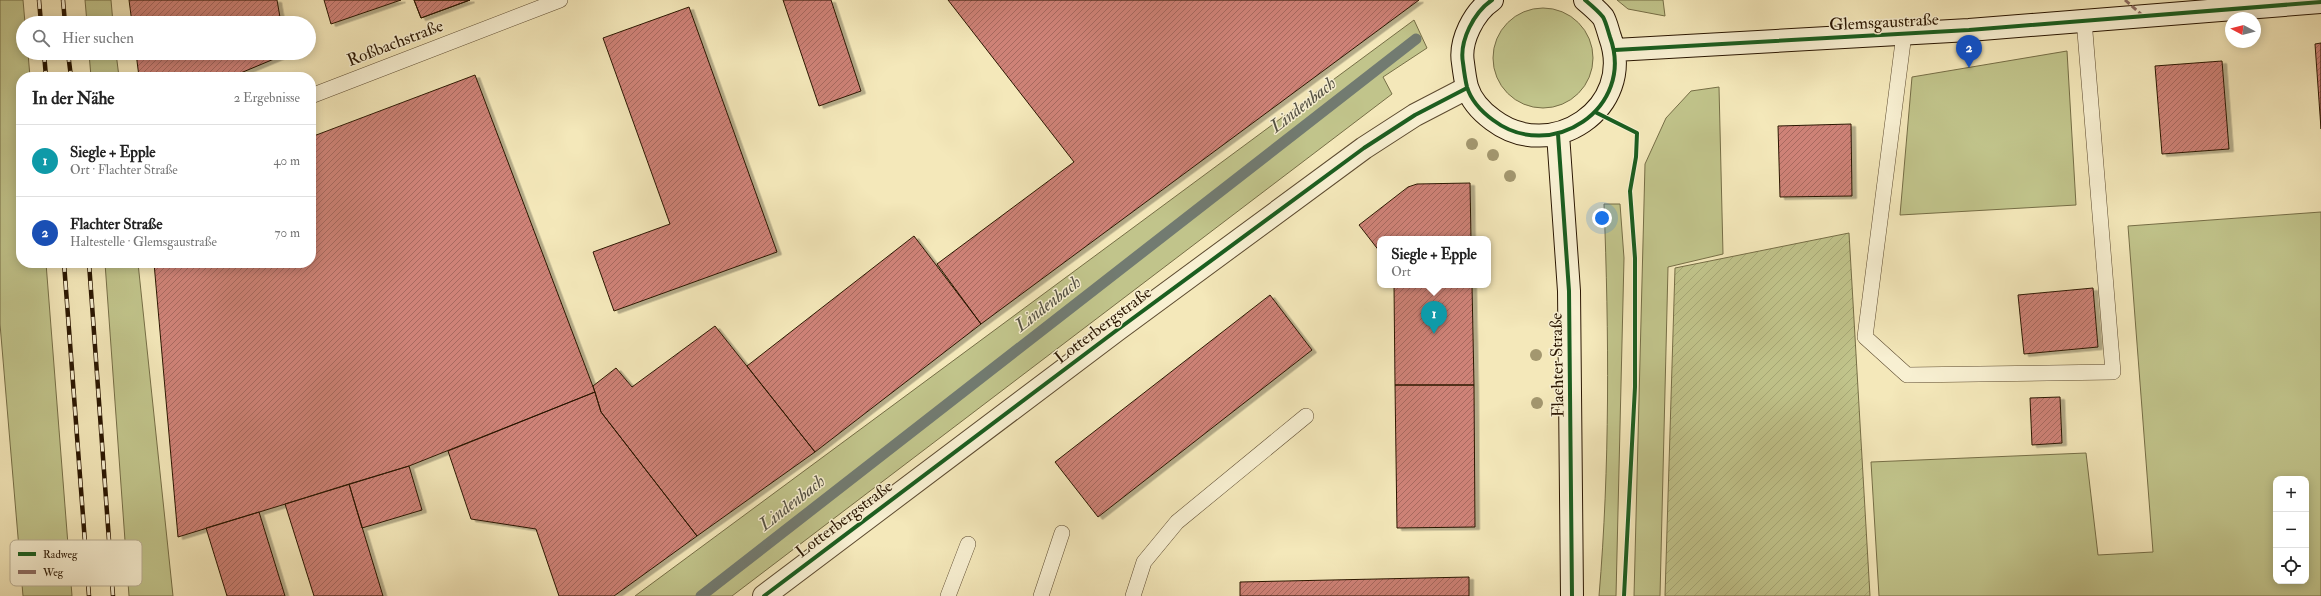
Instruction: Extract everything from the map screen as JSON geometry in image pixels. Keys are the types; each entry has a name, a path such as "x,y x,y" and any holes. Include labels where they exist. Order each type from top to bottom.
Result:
{"main road":[{"path":"1492,0 1486,4 1468,29 1462,58 1467,88 1482,112 1505,129 1531,136 1558,134 1578,126 1595,112 1608,94 1615,72 1615,50 1603,17 1585,0"},
{"name":"Glemsgaustraße","path":"1615,50 1904,34 2084,20 2233,5 2321,2"},
{"name":"Lotterbergstraße","path":"764,596 1110,335 1364,148 1415,115 1467,88"},
{"name":"Flachter Straße","path":"1558,134 1569,290 1572,596"}],"lane":[{"name":"Roßbachstraße","path":"316,94 560,0"},
{"path":"1904,34 1865,337 1907,375 2113,372 2084,20"},
{"path":"1133,596 1144,562 1177,522 1306,416"},
{"path":"1041,596 1062,532"},
{"path":"948,596 968,544"}],"green space":[{"path":"0,0 23,0 24,16 16,16 16,60 29,60 30,72 16,72 16,268 46,268 68,540 18,540 0,324"},
{"path":"85,0 111,0 112,16 86,16"},
{"path":"1617,0 1663,0 1665,16 1628,9"},
{"path":"1543,8 1562,12 1578,23 1589,39 1593,58 1589,77 1578,93 1562,104 1543,108 1524,104 1508,93 1497,77 1493,58 1497,39 1508,23 1524,12"},
{"path":"1414,20 1427,48 1383,77 1392,94 732,596 635,596"},
{"path":"2067,51 2076,205 1900,215 1912,77"},
{"path":"90,60 117,60 118,72 91,72"},
{"path":"1719,87 1723,254 1668,267 1660,596 1634,596 1645,164 1666,118 1691,91"},
{"path":"1604,204 1620,204 1624,258 1616,596 1599,596 1603,547 1608,400"},
{"path":"2321,212 2321,596 1879,596 1871,462 2086,453 2098,555 2153,552 2128,226"},
{"path":"1849,233 1870,596 1665,596 1675,268"},
{"path":"105,268 139,268 173,596 129,596 128,586 142,586 142,540 125,540"},
{"path":"22,586 71,586 72,596 23,596"}],"building":[{"path":"129,0 277,0 280,16 131,16"},
{"path":"324,0 401,0 331,24"},
{"path":"414,0 470,0 421,18"},
{"path":"414,0 470,0 421,18"},
{"path":"783,0 831,0 861,91 819,106"},
{"path":"948,0 1419,0 981,324 937,264 1074,162"},
{"path":"689,7 777,252 614,311 593,252 670,224 603,38"},
{"path":"2321,43 2321,129 2315,44"},
{"path":"137,60 272,60 243,72 138,72"},
{"path":"2222,61 2229,149 2162,154 2155,66"},
{"path":"475,75 595,392 409,466 178,537 154,268 316,268 316,135"},
{"path":"1851,124 1852,196 1780,197 1778,126"},
{"path":"1470,183 1471,236 1377,236 1377,248 1359,225 1408,187 1417,184"},
{"path":"914,236 981,324 815,452 747,366"},
{"path":"1394,288 1472,288 1474,385 1395,385"},
{"path":"2093,288 2098,347 2024,354 2018,295"},
{"path":"1270,295 1312,350 1098,517 1055,462"},
{"path":"715,326 815,452 697,536 601,412 593,386 616,368 632,387"},
{"path":"1395,385 1474,385 1475,527 1397,528"},
{"path":"595,392 601,412 697,536 614,596 559,596 536,529 471,519 448,451"},
{"path":"2060,397 2062,443 2032,445 2030,398"},
{"path":"409,466 422,510 362,528 349,484"},
{"path":"349,484 383,596 314,596 285,504"},
{"path":"259,512 285,596 227,596 206,528"},
{"path":"1469,577 1469,596 1240,596 1240,582"}],"waterway":[{"name":"Lindenbach","path":"701,596 1416,39"}],"railway":[{"path":"39,0 40,16"},
{"path":"63,0 64,16"},
{"path":"45,60 46,72"},
{"path":"69,60 70,72"},
{"path":"64,268 85,540"},
{"path":"89,268 109,540"},
{"path":"88,586 89,596"},
{"path":"112,586 113,596"}],"marked path":[{"path":"2125,0 2143,16"}],"cycle path":[{"path":"1492,0 1485,5 1474,19 1469,28 1463,46 1462,54 1467,87 1471,97 1477,105 1493,120 1516,132 1539,136 1562,132 1583,122 1600,106 1611,86 1615,63 1610,37 1603,17 1585,0"},
{"path":"1615,50 1969,30 2321,2"},
{"path":"764,596 1117,330 1364,148 1415,115 1467,88"},
{"path":"1595,112 1637,133 1636,157 1630,191 1635,258 1635,387 1624,596"},
{"path":"1558,134 1569,291 1572,596"}],"place":[{"name":"Flachter Straße","path":"1969,68"},
{"name":"Siegle + Epple","path":"1434,334"}]}
